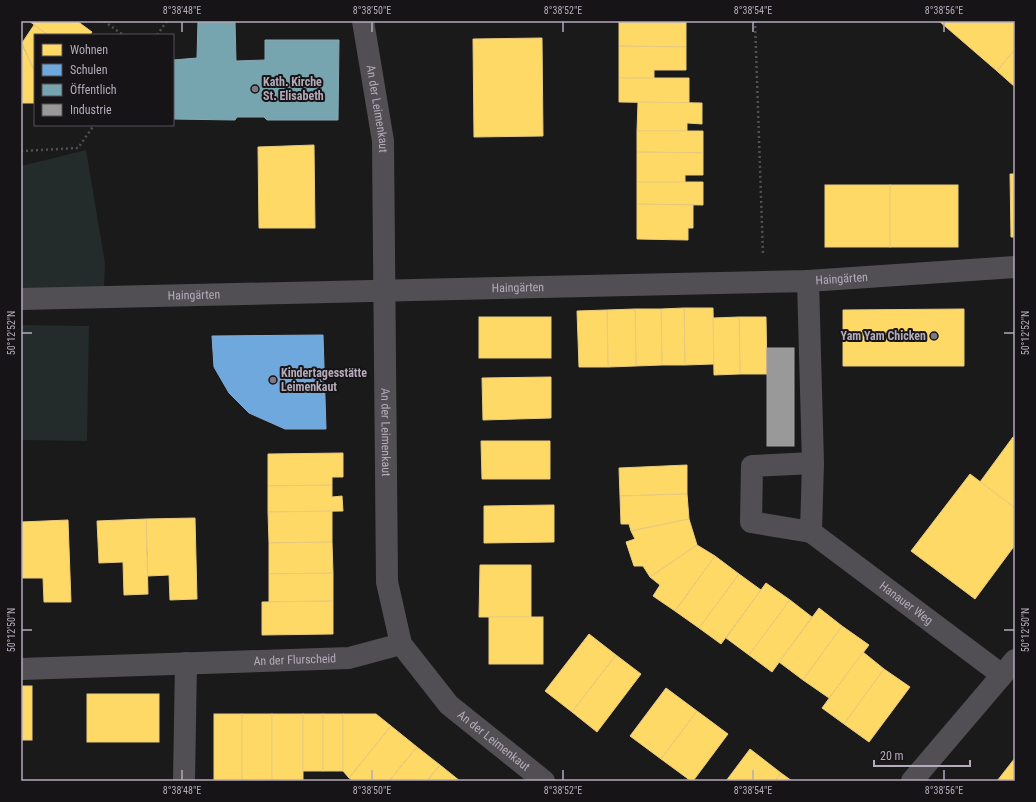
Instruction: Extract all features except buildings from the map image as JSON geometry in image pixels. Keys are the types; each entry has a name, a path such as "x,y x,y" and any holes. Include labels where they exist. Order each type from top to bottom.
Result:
{"street":[{"name":"An der Leimenkaut","path":"363,21 383,141 387,582 401,644 449,705 544,781"},
{"name":"Haingärten","path":"21,299 385,292 808,281 1015,267"},
{"path":"808,281 813,463 811,532"},
{"name":"Hanauer Weg","path":"813,463 752,466 751,522 811,532 1009,667"},
{"name":"An der Flurscheid","path":"21,669 349,658 401,644"},
{"path":"184,781 186,663"},
{"path":"912,781 1009,667"}],"path":[{"path":"104,21 122,34"},
{"path":"158,34 167,21"},
{"path":"755,21 763,257"},
{"path":"21,151 78,148 93,126"}],"shaded area":[{"path":"86,150 105,263 104,288 21,291 21,166"},
{"path":"21,325 89,326 87,441 21,440"}],"place":[{"name":"Kath. Kirche St. Elisabeth","path":"255,89"},
{"name":"Yam Yam Chicken","path":"934,336"},
{"name":"Kindertagesstätte Leimenkaut","path":"273,380"}]}
